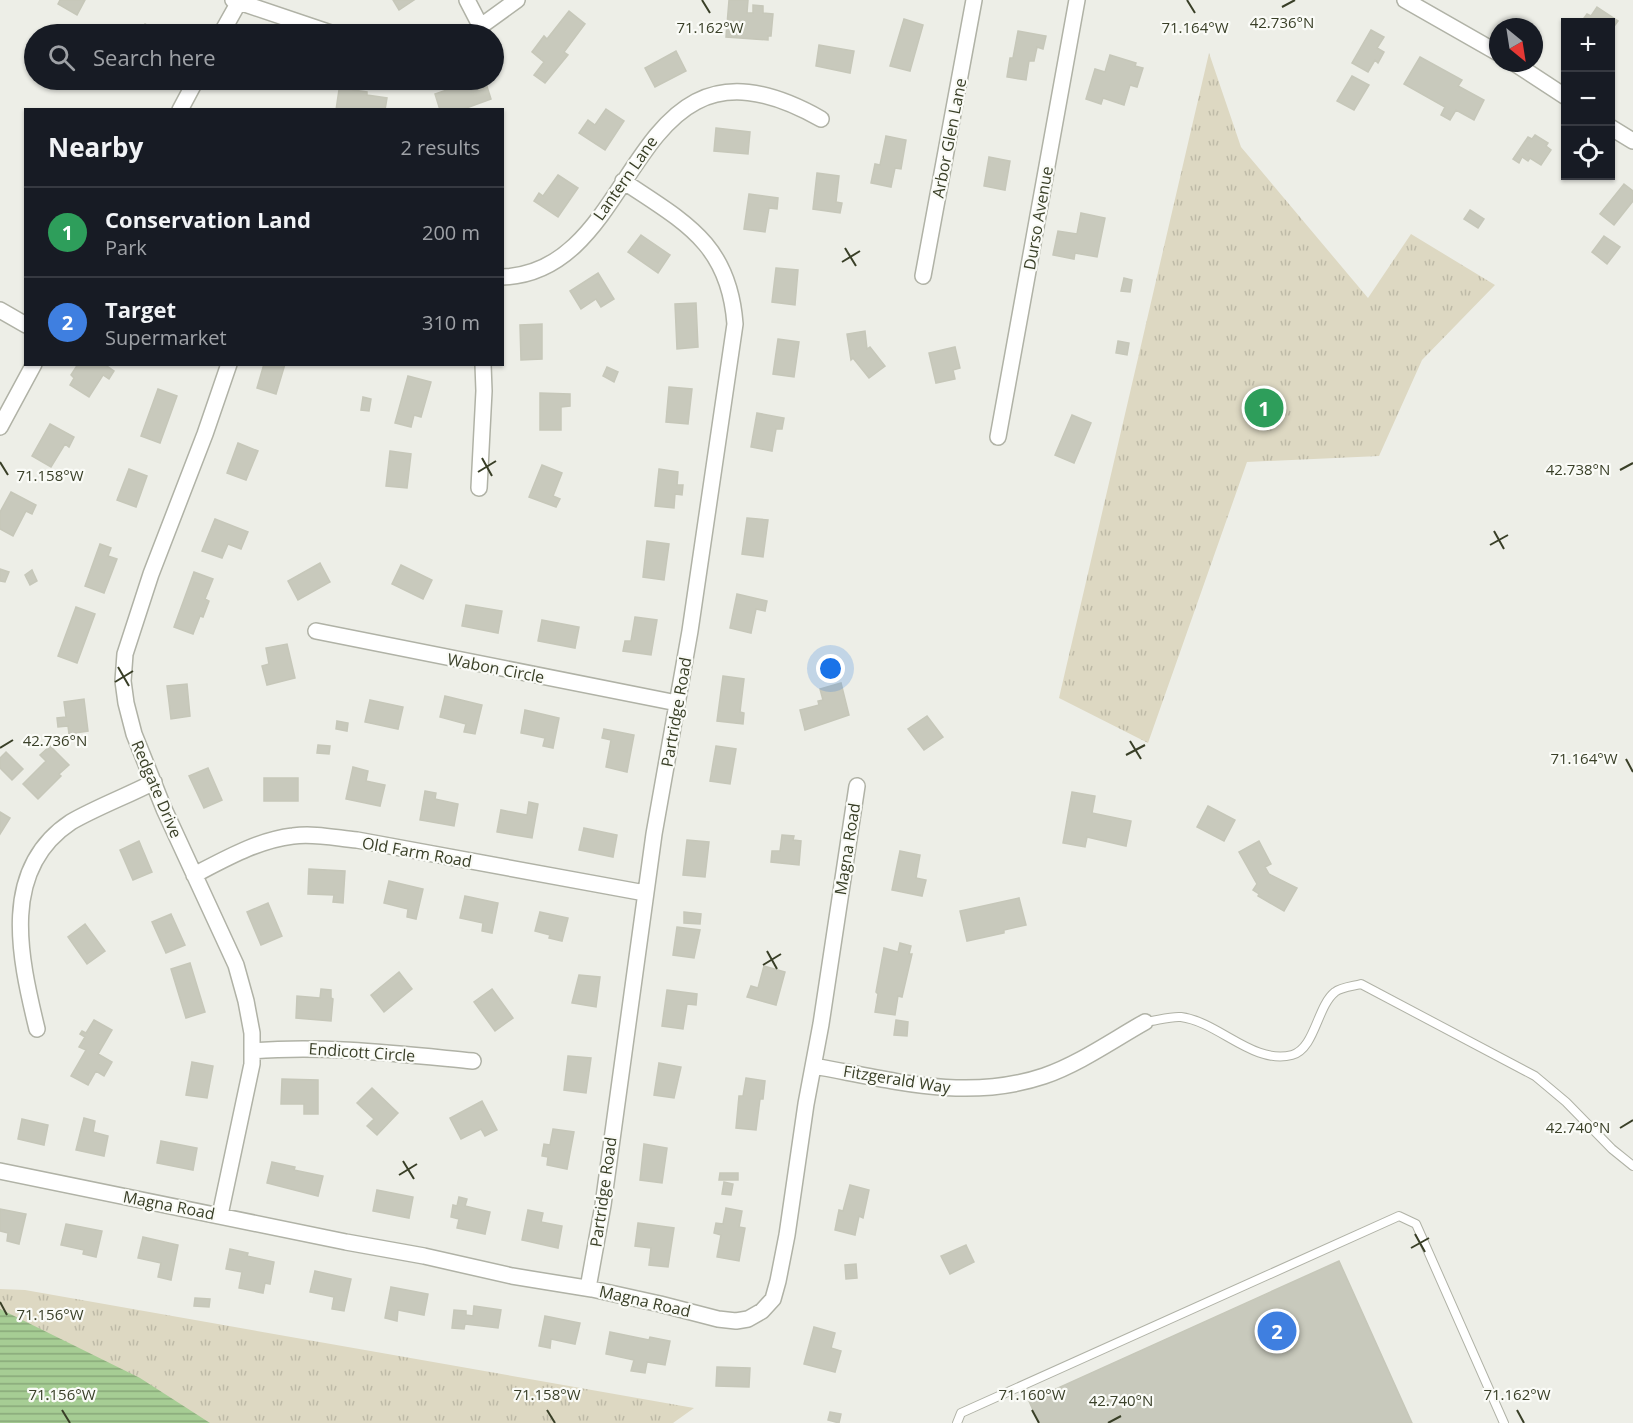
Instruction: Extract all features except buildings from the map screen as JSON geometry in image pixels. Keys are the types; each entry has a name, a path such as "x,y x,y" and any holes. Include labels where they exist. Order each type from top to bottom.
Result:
{"street":[{"path":"466,0 474,24"},
{"path":"485,24 517,0"},
{"name":"Arbor Glen Lane","path":"924,276 974,0"},
{"name":"Durso Avenue","path":"998,437 1077,0"},
{"path":"1405,0 1489,48"},
{"path":"226,24 237,1 305,24"},
{"path":"1528,72 1561,94"},
{"path":"181,108 191,90"},
{"name":"Lantern Lane","path":"504,277 539,271 561,259 605,209 664,125 691,104 716,94 741,92 771,96 801,107 821,119"},
{"path":"1615,130 1633,141"},
{"name":"Partridge Road","path":"588,1288 603,1205 645,893 690,631 735,324 734,306 719,261 702,239 623,181"},
{"path":"0,310 24,324"},
{"path":"0,427 33,366"},
{"name":"Redgate Drive","path":"220,1215 252,1064 252,1033 236,965 194,875 134,734 123,681 125,654 151,574 205,434 228,366"},
{"path":"479,488 483,366"},
{"name":"Wabon Circle","path":"316,631 677,703"},
{"path":"37,1029 18,948 15,912 18,885 27,863 47,839 70,822 154,782"},
{"name":"Magna Road","path":"0,1171 424,1256 512,1276 588,1288 718,1319 736,1321 748,1319 762,1311 773,1299 778,1281 857,786"},
{"name":"Old Farm Road","path":"194,875 273,839 294,835 316,835 357,840 645,893"},
{"name":"Fitzgerald Way","path":"814,1066 936,1088 977,1089 1013,1084 1045,1075 1076,1061 1145,1022"},
{"name":"Endicott Circle","path":"252,1051 292,1048 473,1061"}],"lane":[{"path":"1145,1022 1180,1017 1199,1022 1255,1050 1281,1057 1296,1054 1306,1045 1326,1003 1335,991 1361,984 1535,1076 1566,1102 1612,1149 1633,1166"},
{"path":"957,1423 961,1413 1399,1216 1416,1224 1504,1423"}],"green space":[{"path":"1209,53 1241,147 1368,298 1411,234 1495,285 1422,360 1379,456 1247,462 1148,743 1059,698"},
{"path":"0,1289 25,1290 694,1408 673,1423 0,1423"}],"shaded area":[{"path":"0,1309 140,1378 210,1423 0,1423"}],"place":[{"name":"Conservation Land","path":"1264,408"},
{"name":"Target","path":"1277,1331"}]}
